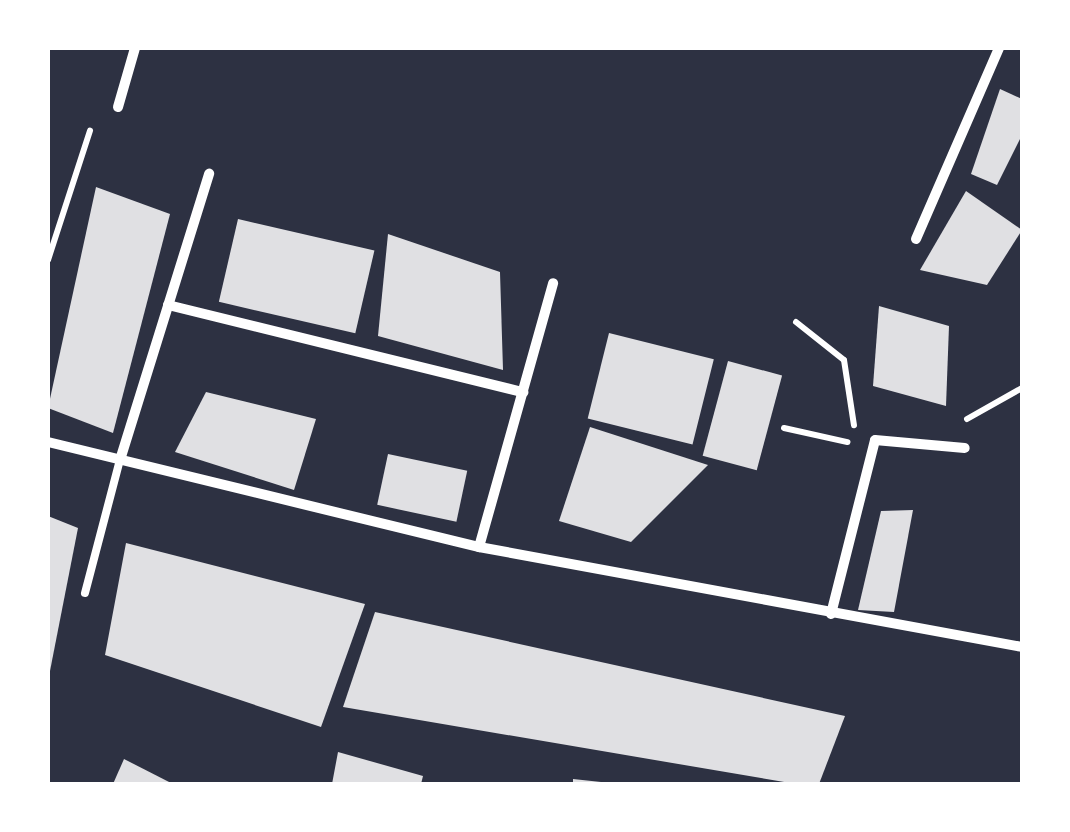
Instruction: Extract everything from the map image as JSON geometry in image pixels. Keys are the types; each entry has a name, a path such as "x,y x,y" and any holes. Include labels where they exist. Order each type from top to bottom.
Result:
{"street":[{"path":"118,107 135,48"},
{"path":"916,239 999,48"},
{"path":"120,460 209,174"},
{"path":"479,547 554,283"},
{"path":"168,305 523,392"},
{"path":"48,442 479,547 1022,647"},
{"path":"831,614 869,448 934,444 965,448"}],"lane":[{"path":"85,592 120,460"}],"path":[{"path":"48,260 90,131"},
{"path":"796,322 844,360 846,408 869,448"},
{"path":"934,444 1022,388"},
{"path":"784,428 869,448"}],"building":[{"path":"1000,89 1022,99 1022,135 997,185 971,174"},
{"path":"96,187 170,214 113,433 48,408"},
{"path":"966,191 1022,230 987,285 920,270"},
{"path":"238,219 374,250 355,333 219,302"},
{"path":"388,234 500,272 503,370 378,336"},
{"path":"879,306 949,326 946,406 873,386"},
{"path":"609,333 714,359 693,445 588,418"},
{"path":"728,361 782,375 757,470 703,456"},
{"path":"206,392 316,419 294,490 175,452"},
{"path":"590,427 708,465 631,542 559,521"},
{"path":"388,454 467,471 456,522 377,505"},
{"path":"913,510 894,612 858,610 881,511"},
{"path":"48,516 78,528 49,676 48,675"},
{"path":"126,543 365,604 321,727 105,655"},
{"path":"375,612 845,716 819,784 796,784 343,707"},
{"path":"338,752 423,776 421,784 332,784"},
{"path":"124,759 173,784 113,784"},
{"path":"573,779 601,782 601,784 573,784"}]}
